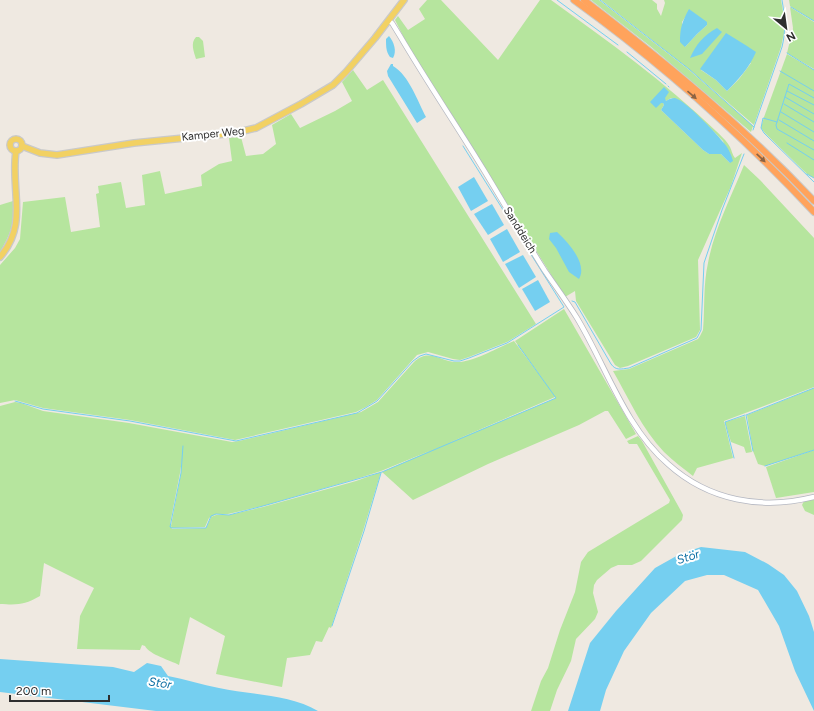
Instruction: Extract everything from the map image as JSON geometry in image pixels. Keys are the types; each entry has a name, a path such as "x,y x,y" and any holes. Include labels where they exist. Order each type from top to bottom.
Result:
{"highway":[{"path":"574,0 629,42 692,96 769,166 814,212"},
{"path":"584,0 633,38 720,111 774,161 814,201"}],"main road":[{"name":"Kamper Weg","path":"16,151 11,147 10,143 17,139 20,141 22,146 40,153 58,155 134,143 235,133 250,130 268,122 333,85 346,72 389,21 404,0"},
{"path":"0,257 10,243 15,232 17,211 14,166 16,151 22,146"}],"street":[{"name":"Sanddeich","path":"389,21 392,23 538,259 577,319 630,417 646,441 657,454 692,482 716,494 758,503 798,501 814,496"}],"green space":[{"path":"427,0 441,0 498,60 540,0 551,0 615,47 697,113 729,145 735,158 742,153 731,186 698,260 700,330 696,337 628,366 620,368 615,365 576,301 575,291 565,297 408,46 395,20 398,16 408,30 425,19 419,9","holes":["664,98 666,101 671,98 680,101 701,119 723,141 730,163 721,154 709,154 703,150 661,110 664,105 661,103"]},
{"path":"591,0 599,0 688,69 753,126 751,132 650,46"},
{"path":"601,0 652,0 657,4 657,9 661,16 665,3 664,0 781,0 785,23 781,47 754,125 689,69","holes":["690,10 707,25 685,47 682,22","710,57 751,63 739,79 727,91 716,80 701,70"]},
{"path":"789,0 814,0 814,21 790,6"},
{"path":"790,7 814,22 814,69 787,53 793,28"},
{"path":"196,37 199,37 203,41 205,57 196,59 193,42"},
{"path":"787,54 814,70 814,178 807,174 761,128"},
{"path":"353,70 367,90 383,80 536,324 507,342 460,360 428,352 417,355 377,400 356,412 235,440 130,420 43,408 15,400 0,403 0,265 15,248 20,239 23,202 65,197 71,232 100,227 96,194 99,193 98,186 121,182 126,208 145,205 142,175 160,171 165,194 202,186 201,175 219,164 232,161 229,138 241,137 246,156 263,154 276,144 272,125 291,114 300,128 352,101 342,82"},
{"path":"744,165 814,238 814,387 724,421 733,458 697,468 693,476 671,459 649,434 613,371 629,369 698,339 700,336 703,330 706,271 714,238"},
{"path":"13,201 11,227 0,252 0,205"},
{"path":"564,309 636,434 626,439 608,411 605,411 579,425 488,464 413,500 382,472 432,450 381,471 356,479 263,506 228,514 216,514 209,518 205,527 172,528 171,526 182,460 170,524 172,529 206,528 211,517 216,515 229,515 263,507 356,481 381,472 331,628 329,627 322,642 316,641 310,655 287,658 282,687 216,674 225,636 190,617 179,665 156,655 142,645 140,650 77,649 80,616 94,588 44,563 40,596 21,604 0,604 0,406 15,402 43,411 129,423 232,442 361,412 378,402 414,362 425,356 436,357 452,362 471,360 514,341 547,385 515,341","holes":["555,397 556,398 444,445"]},
{"path":"814,388 814,450 765,466 758,464 753,451 747,415"},
{"path":"745,416 752,452 746,453 744,447 731,442 725,422"},
{"path":"638,436 681,511 683,515 682,520 641,561 632,565 618,565 611,568 597,580 594,585 593,593 598,612 595,619 576,639 571,661 557,690 550,711 531,711 575,592 581,562 588,552 669,503 670,500 637,444 629,444 627,441"},
{"path":"814,450 814,492 776,498 766,467"},
{"path":"814,499 814,515 805,511 802,505 804,501"}],"water":[{"path":"689,9 707,22 707,25 685,47 680,42 680,33 683,21"},
{"path":"717,28 722,32 702,54 690,58 701,40"},
{"path":"726,33 756,52 743,73 727,91 716,80 700,69"},
{"path":"389,36 395,52 393,58 390,57 386,49 386,39"},
{"path":"391,64 399,70 408,82 426,117 417,123 388,76 387,71"},
{"path":"664,87 669,92 665,98 666,101 675,98 680,100 693,111 725,144 733,161 730,163 721,154 709,154 703,150 661,110 664,105 663,103 656,108 650,102"},
{"path":"474,177 488,201 471,211 458,187"},
{"path":"492,204 504,225 488,235 474,214"},
{"path":"507,229 520,252 503,262 490,239"},
{"path":"557,232 571,247 579,260 581,273 579,279 569,272 556,248 549,239 550,233"},
{"path":"523,255 536,277 519,288 505,264"},
{"path":"538,280 550,302 535,311 522,289"},
{"name":"Stör","path":"701,547 745,552 768,564 784,575 797,591 809,616 814,632 814,711 795,671 779,626 758,590 724,575 707,575 685,581 651,613 624,651 606,690 600,711 568,711 590,643 616,611 655,568 680,554"},
{"name":"Stör","path":"0,659 113,667 134,672 147,663 161,666 168,676 219,688 283,698 307,705 318,711 156,711 0,692"}],"waterway":[{"path":"557,0 618,45"},
{"path":"600,0 689,69 754,127"},
{"path":"753,130 782,47 785,24 782,0"},
{"path":"791,7 814,21"},
{"path":"627,52 666,84"},
{"path":"787,53 814,70"},
{"path":"780,71 814,91"},
{"path":"814,98 789,84 776,125 777,129 814,150"},
{"path":"787,91 814,105"},
{"path":"785,97 814,114"},
{"path":"784,104 814,122"},
{"path":"781,112 814,132"},
{"path":"777,122 763,118 761,128 764,133 814,182"},
{"path":"779,120 814,141"},
{"path":"787,143 814,160"},
{"path":"15,401 43,409 130,421 236,441 357,413 377,401 413,361 420,356 426,354 454,361 460,361 507,343 564,307 463,146"},
{"path":"572,301 575,302 611,364 617,369 629,368 697,338 701,330 704,263 722,210 744,154"},
{"path":"807,174 814,178"},
{"path":"183,446 181,473 170,527 206,528 211,516 216,514 229,515 382,472 556,398 518,345"},
{"path":"753,451 746,415 814,388"},
{"path":"734,458 725,422 745,415"},
{"path":"765,466 814,450"},
{"path":"332,626 364,531 381,473"}]}
